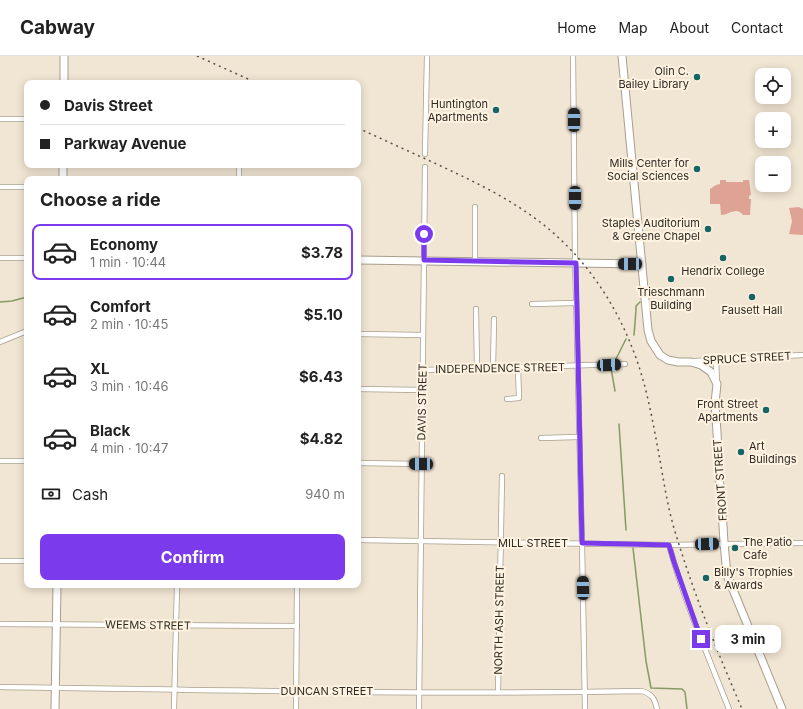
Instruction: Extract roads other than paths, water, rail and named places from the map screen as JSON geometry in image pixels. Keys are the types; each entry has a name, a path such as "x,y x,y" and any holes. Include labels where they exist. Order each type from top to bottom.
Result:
{"street":[{"path":"64,56 64,80"},
{"path":"425,154 427,56"},
{"path":"573,56 576,303 585,709"},
{"path":"622,56 648,330 651,341 660,355 668,360 691,362 707,369 712,374 717,384"},
{"path":"0,119 24,119"},
{"name":"DAVIS STREET","path":"418,709 425,166"},
{"path":"0,187 24,187"},
{"path":"475,207 475,262"},
{"path":"0,258 24,258"},
{"path":"361,260 642,264"},
{"path":"532,304 576,303"},
{"path":"476,309 477,369"},
{"path":"493,368 494,319"},
{"path":"0,342 24,332"},
{"path":"361,334 423,335"},
{"name":"SPRUCE STREET","path":"691,362 803,355"},
{"name":"FRONT STREET","path":"716,360 716,417 719,479 722,491 727,575 730,586 782,709"},
{"name":"INDEPENDENCE STREET","path":"423,370 625,364"},
{"path":"507,399 519,398 518,368"},
{"path":"361,389 422,390"},
{"path":"541,438 579,437"},
{"path":"0,461 24,461"},
{"path":"361,463 421,464"},
{"name":"NORTH ASH STREET","path":"498,692 502,476"},
{"name":"MILL STREET","path":"361,540 669,545 803,543"},
{"path":"669,545 706,652 729,709"},
{"path":"0,561 24,561"},
{"path":"55,709 57,588"},
{"path":"174,709 177,588"},
{"path":"296,709 297,588"},
{"name":"WEEMS STREET","path":"0,624 297,626"},
{"name":"DUNCAN STREET","path":"0,687 419,692 642,691 652,696 657,709"}],"waterway":[{"path":"0,302 24,298"},
{"path":"634,335 636,306 640,302"},
{"path":"615,361 626,339"},
{"path":"611,368 615,391"},
{"path":"619,424 626,530"},
{"path":"633,548 646,661 651,688 682,689 685,692 687,709"}],"railway":[{"path":"197,56 250,80"},
{"path":"361,129 468,179 529,214 570,248 595,279 616,313 637,361 650,408 674,527 699,603 742,709"}],"place":[{"name":"Olin C. Bailey Library","path":"697,77"},
{"name":"Huntington Apartments","path":"496,110"},
{"name":"Mills Center for Social Sciences","path":"697,169"},
{"name":"Staples Auditorium & Greene Chapel","path":"708,229"},
{"name":"Hendrix College","path":"723,258"},
{"name":"Trieschmann Building","path":"671,279"},
{"name":"Fausett Hall","path":"752,297"},
{"name":"Front Street Apartments","path":"766,410"},
{"name":"Art Buildings","path":"741,452"},
{"name":"The Patio Cafe","path":"735,548"},
{"name":"Billy's Trophies & Awards","path":"706,578"}]}
